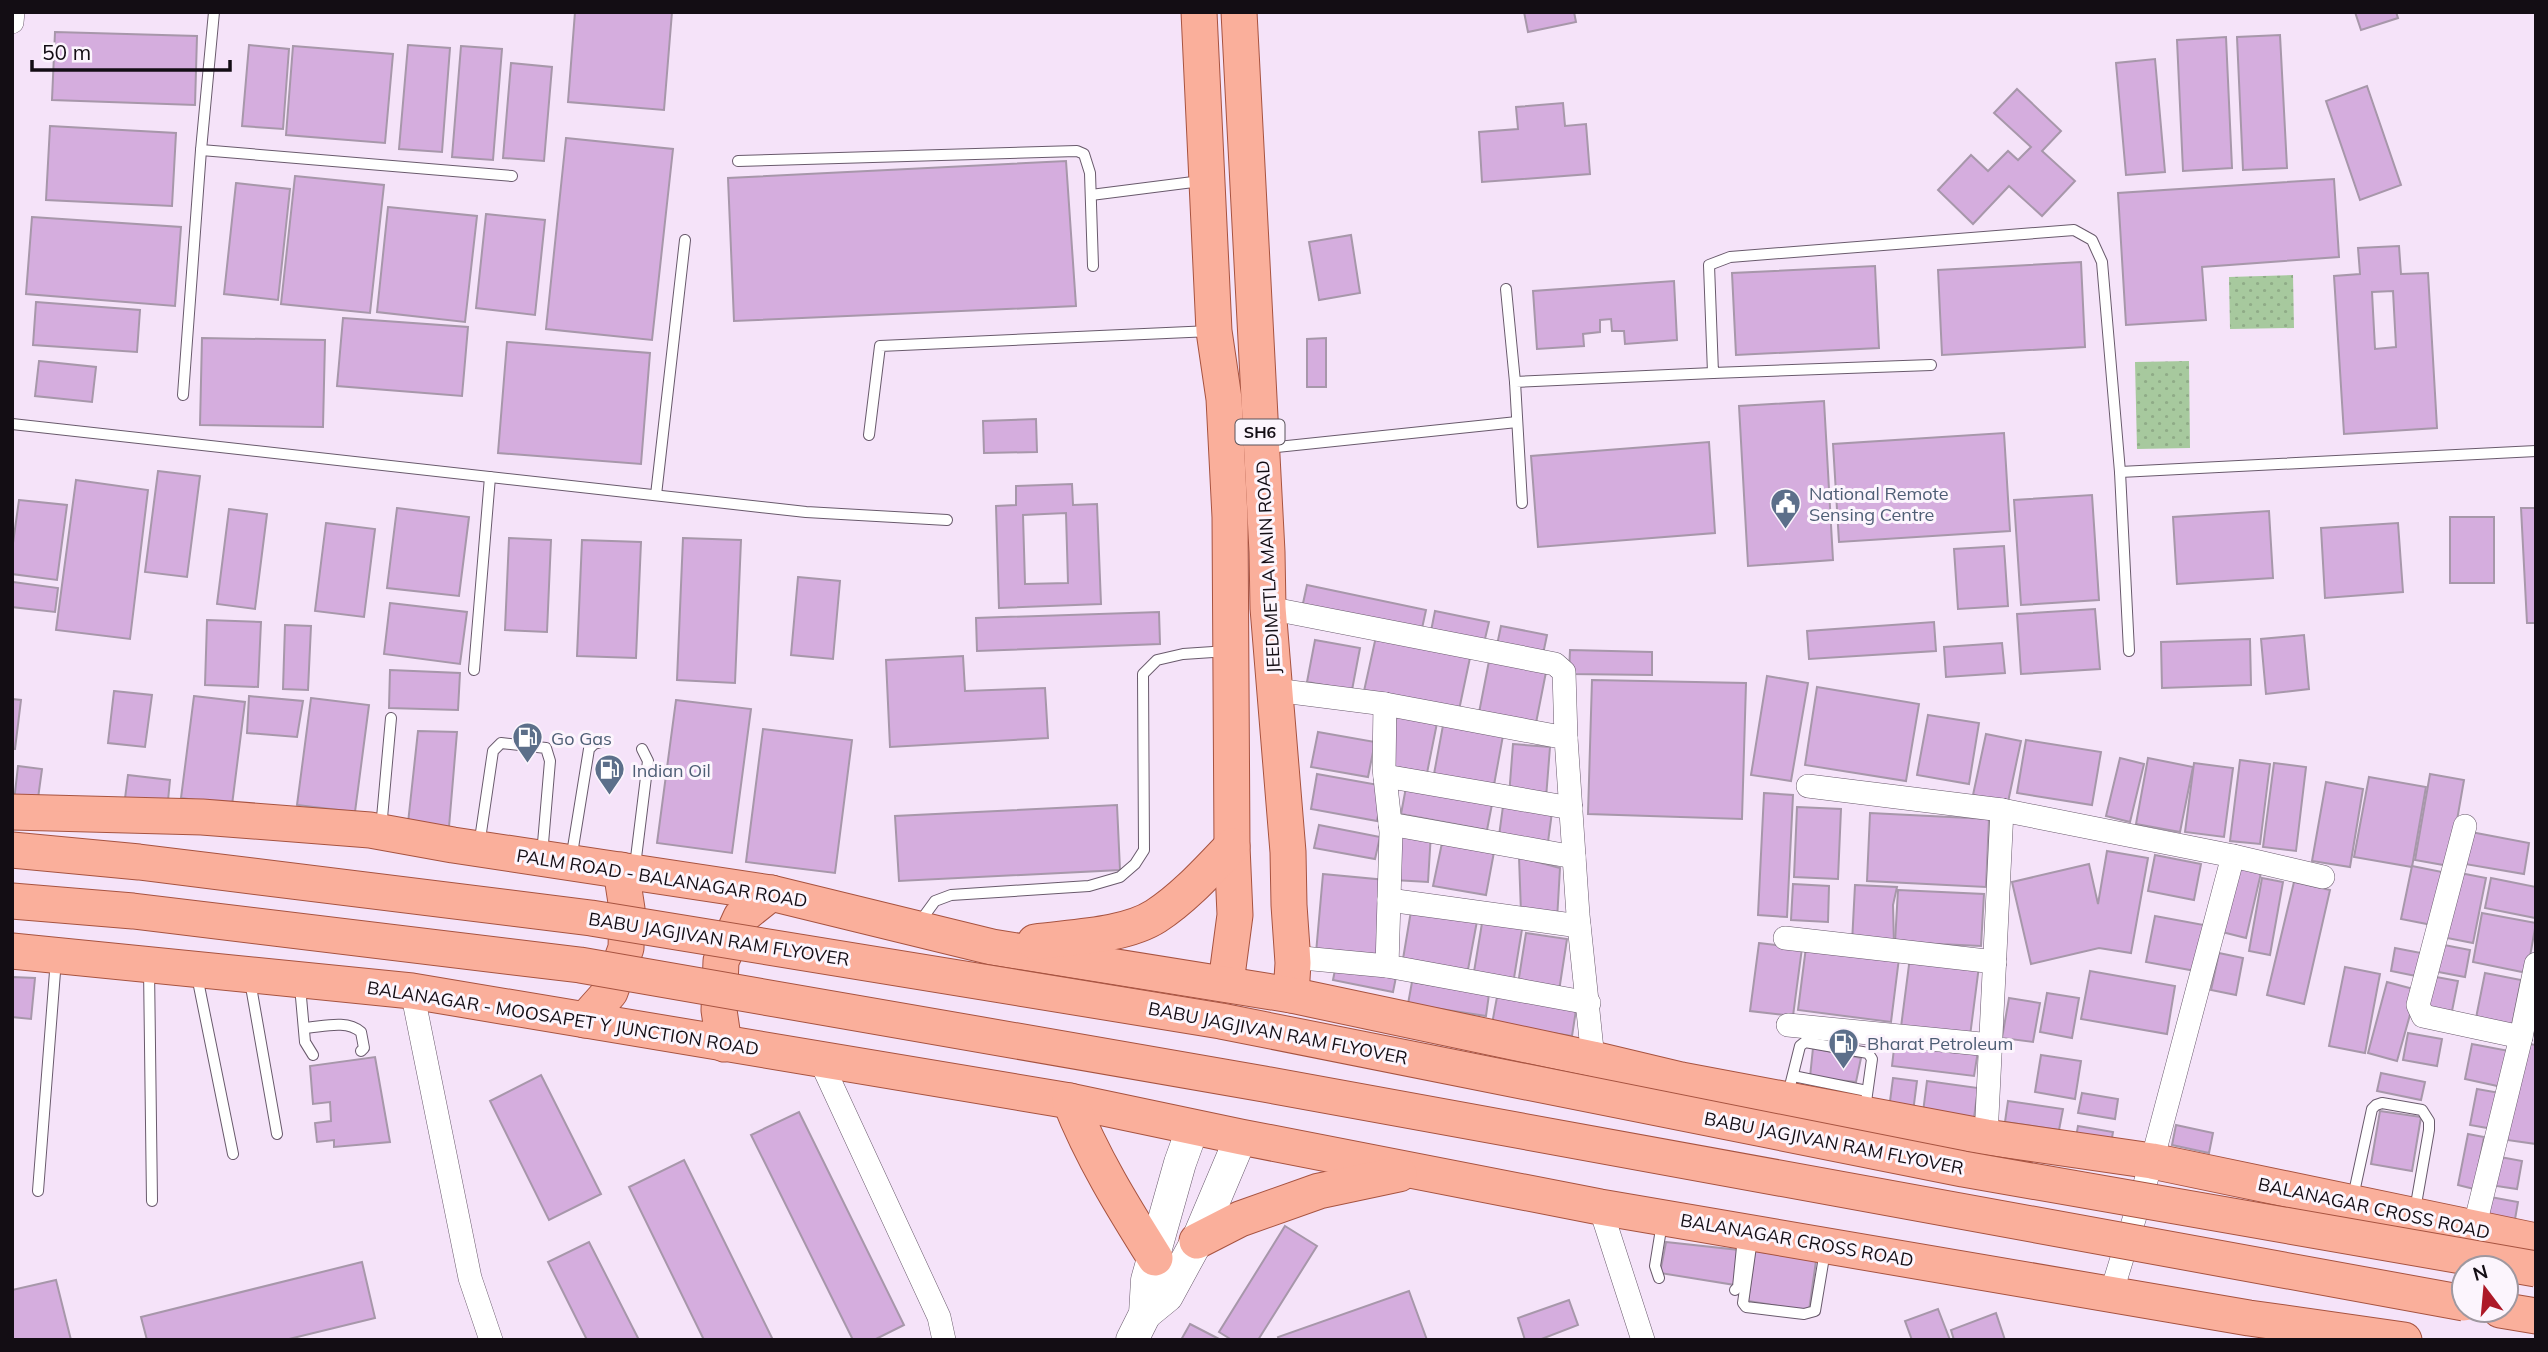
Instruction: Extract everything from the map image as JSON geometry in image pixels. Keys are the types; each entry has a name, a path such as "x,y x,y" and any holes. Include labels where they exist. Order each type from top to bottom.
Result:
{"main road":[{"name":"JEEDIMETLA MAIN ROAD","path":"1199,12 1214,331 1224,399 1230,517 1232,846 1235,915 1226,983"},
{"name":"JEEDIMETLA MAIN ROAD","path":"1239,12 1268,608 1288,852 1292,995"},
{"name":"PALM ROAD - BALANAGAR ROAD","path":"12,812 202,817 375,831 771,893 992,947 1292,995"},
{"path":"992,947 1086,936 1129,927 1155,916 1204,875 1232,846"},
{"name":"BABU JAGJIVAN RAM FLYOVER","path":"12,850 139,862 592,918 1222,1021 1963,1169 2536,1269"},
{"path":"584,1020 610,992 625,948 628,871"},
{"path":"724,1044 719,1010 721,961 741,917 771,893"},
{"path":"12,901 133,911 580,965 1264,1084 2450,1301"},
{"name":"BALANAGAR - MOOSAPET Y JUNCTION ROAD","path":"12,951 412,991 1070,1101"},
{"name":"BALANAGAR CROSS ROAD","path":"1292,995 1681,1080 1790,1088 1866,1103 1986,1137 2152,1161 2536,1241"},
{"path":"1070,1101 1193,1127"},
{"path":"1070,1101 1113,1191 1156,1258"},
{"name":"BALANAGAR CROSS ROAD","path":"1193,1127 1600,1207 2111,1294 2252,1329 2404,1340"},
{"path":"1197,1241 1240,1219 1319,1191 1412,1171"}],"street":[{"path":"12,22 13,12"},
{"path":"1268,608 1555,664 1564,672 1570,808 1593,1059"},
{"path":"1275,690 1385,704 1566,738"},
{"path":"1385,704 1385,776 1390,824 1387,966"},
{"path":"1385,776 1570,808"},
{"path":"1808,786 2002,810 2233,856 2323,877"},
{"path":"1986,1137 2002,810"},
{"path":"1390,824 1574,857"},
{"path":"2465,827 2418,1005 2423,1016 2521,1037"},
{"path":"2111,1294 2152,1161 2233,856"},
{"path":"1389,900 1580,926"},
{"path":"1785,938 1995,962"},
{"path":"1292,957 1387,966 1588,1003"},
{"path":"2474,1229 2536,964"},
{"path":"412,991 470,1278 491,1340"},
{"path":"1788,1025 1990,1045"},
{"path":"820,1060 939,1317 944,1340"},
{"path":"1138,1327 1147,1280 1156,1258 1180,1163 1193,1127"},
{"path":"1138,1327 1167,1296 1197,1241 1241,1137"},
{"path":"1600,1207 1643,1340"}],"lane":[{"path":"183,395 214,12"},
{"path":"201,150 512,176"},
{"path":"738,161 1077,150 1084,154 1088,163 1093,266"},
{"path":"1091,195 1207,180"},
{"path":"1713,373 1709,265 1730,257 2074,230 2092,240 2102,261 2120,472 2129,650"},
{"path":"656,495 685,240"},
{"path":"1506,289 1522,503"},
{"path":"869,435 880,346 1214,331"},
{"path":"1515,382 1931,365"},
{"path":"1261,448 1517,422"},
{"path":"12,424 806,512 947,520"},
{"path":"2120,472 2536,451"},
{"path":"474,670 491,477"},
{"path":"915,928 935,901 951,895 1089,886 1119,877 1135,864 1144,850 1143,674 1157,660 1183,654 1231,651"},
{"path":"375,831 391,718"},
{"path":"556,860 589,749 601,742"},
{"path":"478,849 493,751 501,743 546,748 550,761 556,860"},
{"path":"628,871 648,761 642,749"},
{"path":"38,1191 56,956"},
{"path":"149,965 152,1201"},
{"path":"196,969 233,1154"},
{"path":"249,974 277,1135"},
{"path":"299,980 305,1042 313,1055"},
{"path":"304,1028 347,1024 355,1026 361,1032 361,1051"},
{"path":"1790,1088 1800,1046 1805,1042 1868,1053 1872,1059 1866,1103"},
{"path":"2352,1203 2372,1109 2382,1103 2422,1110 2429,1121 2429,1130 2414,1217"},
{"path":"1659,1278 1655,1266 1664,1218"},
{"path":"1748,1232 1743,1303 1746,1307 1804,1314 1815,1311 1826,1245"},
{"path":"1735,1290 1738,1287 1748,1232"}],"green space":[{"path":"2293,275 2294,328 2230,329 2229,277"},
{"path":"2189,361 2190,448 2137,449 2135,362"}],"building":[{"path":"575,12 672,12 664,110 568,102"},
{"path":"1524,12 1574,12 1576,22 1528,32"},
{"path":"2355,12 2396,12 2398,18 2361,30"},
{"path":"55,32 197,36 195,105 52,100"},
{"path":"2280,35 2287,168 2243,170 2237,37"},
{"path":"2226,37 2232,168 2183,171 2177,40"},
{"path":"249,45 289,49 283,129 242,126"},
{"path":"408,45 450,48 442,152 399,149"},
{"path":"293,46 393,54 385,143 286,135"},
{"path":"461,46 502,49 493,160 452,157"},
{"path":"2155,59 2165,172 2126,175 2116,63"},
{"path":"511,63 552,67 544,161 503,158"},
{"path":"2367,86 2401,185 2360,200 2326,101"},
{"path":"2017,89 2061,131 2042,151 2075,181 2042,216 2009,186 1973,224 1938,190 1971,155 1988,171 2008,151 2018,160 2031,147 1994,113"},
{"path":"1563,103 1565,126 1586,124 1590,174 1482,182 1479,132 1518,129 1516,107"},
{"path":"50,126 176,133 172,206 46,200"},
{"path":"566,138 673,149 652,340 546,329"},
{"path":"1066,161 1076,306 734,321 728,178"},
{"path":"295,176 384,185 370,313 281,304"},
{"path":"2334,179 2339,257 2202,267 2206,320 2126,325 2118,193"},
{"path":"236,183 290,189 278,300 224,294"},
{"path":"388,207 477,216 465,322 377,312"},
{"path":"486,214 545,220 535,315 476,308"},
{"path":"32,217 181,227 175,306 26,294"},
{"path":"1351,235 1360,293 1319,300 1309,242"},
{"path":"2399,246 2401,274 2428,273 2437,428 2344,434 2334,276 2360,274 2358,248","holes":["2393,291 2396,347 2375,349 2372,292"]},
{"path":"2081,262 2085,347 1942,355 1938,270"},
{"path":"1875,266 1879,348 1736,355 1732,273"},
{"path":"1674,281 1677,340 1625,344 1624,331 1612,331 1611,319 1600,320 1600,332 1583,334 1584,346 1537,349 1533,291"},
{"path":"36,302 140,310 137,352 33,345"},
{"path":"343,318 468,327 462,396 337,386"},
{"path":"202,338 325,340 323,427 200,425"},
{"path":"1326,338 1326,387 1307,387 1307,339"},
{"path":"507,342 650,353 641,464 498,453"},
{"path":"39,361 96,367 92,402 35,396"},
{"path":"1824,401 1833,560 1748,566 1739,406"},
{"path":"1036,419 1037,452 984,453 983,421"},
{"path":"2004,433 2010,531 1839,542 1833,444"},
{"path":"1709,442 1715,533 1538,547 1531,456"},
{"path":"158,471 200,476 187,577 145,572"},
{"path":"76,480 148,490 130,639 56,630"},
{"path":"1072,484 1073,505 1097,504 1101,604 999,608 996,506 1016,505 1016,486","holes":["1066,513 1068,583 1025,584 1023,515"]},
{"path":"2092,495 2099,600 2021,605 2014,500"},
{"path":"19,500 67,505 57,580 12,574 12,550"},
{"path":"397,508 469,517 459,596 387,588"},
{"path":"2521,508 2536,508 2536,623 2527,623"},
{"path":"229,509 267,514 255,609 217,604"},
{"path":"2269,511 2273,578 2177,584 2173,517"},
{"path":"2450,517 2494,517 2494,583 2450,583"},
{"path":"326,523 375,529 364,617 315,611"},
{"path":"2398,523 2403,592 2325,598 2321,528"},
{"path":"509,538 551,540 547,632 505,630"},
{"path":"683,538 741,540 735,683 677,680"},
{"path":"582,540 641,542 636,658 577,656"},
{"path":"2004,546 2008,606 1958,609 1954,549"},
{"path":"798,577 840,581 833,659 791,655"},
{"path":"13,582 58,588 55,612 12,607"},
{"path":"1307,585 1426,610 1421,633 1302,608"},
{"path":"390,603 467,612 460,664 384,654"},
{"path":"2095,609 2100,669 2021,674 2017,614"},
{"path":"1435,611 1489,622 1483,647 1430,636"},
{"path":"1159,612 1160,644 977,651 976,618"},
{"path":"207,620 261,622 258,687 205,685"},
{"path":"1934,622 1936,651 1809,659 1807,631"},
{"path":"285,625 311,626 308,690 283,689"},
{"path":"1501,626 1547,635 1542,659 1496,650"},
{"path":"1377,632 1471,653 1459,710 1364,691"},
{"path":"2304,635 2309,689 2266,694 2261,639"},
{"path":"2250,639 2251,685 2162,688 2161,642"},
{"path":"1315,640 1360,648 1352,690 1307,682"},
{"path":"2002,643 2005,673 1946,677 1944,647"},
{"path":"1570,650 1652,652 1652,675 1569,674"},
{"path":"963,656 965,691 1045,688 1048,738 890,747 886,660"},
{"path":"1489,661 1546,672 1535,728 1478,718"},
{"path":"390,670 460,673 458,710 389,708"},
{"path":"1767,676 1808,683 1791,781 1751,775"},
{"path":"1592,680 1746,683 1742,819 1588,814"},
{"path":"1817,687 1919,704 1906,781 1805,765"},
{"path":"114,691 152,695 145,747 108,743"},
{"path":"194,696 245,702 232,805 181,798"},
{"path":"249,696 303,701 297,737 247,733"},
{"path":"311,698 369,705 355,812 297,805"},
{"path":"12,699 21,700 15,749 12,749"},
{"path":"676,700 751,709 732,853 657,843"},
{"path":"1397,715 1437,723 1427,773 1387,765"},
{"path":"1928,715 1979,723 1969,784 1917,775"},
{"path":"1444,720 1504,730 1494,785 1434,774"},
{"path":"763,729 852,740 835,873 746,862"},
{"path":"418,731 457,732 449,827 408,823"},
{"path":"1318,732 1375,742 1368,777 1311,767"},
{"path":"1986,734 2021,741 2008,802 1973,795"},
{"path":"2026,740 2101,752 2092,805 2017,793"},
{"path":"1513,744 1550,747 1546,798 1509,796"},
{"path":"2120,758 2144,764 2130,822 2106,816"},
{"path":"2148,758 2193,767 2180,832 2136,824"},
{"path":"2240,760 2270,764 2260,844 2230,841"},
{"path":"2194,763 2233,768 2224,837 2185,832"},
{"path":"2274,763 2306,767 2296,851 2263,847"},
{"path":"18,766 42,769 36,813 13,810"},
{"path":"1317,774 1384,786 1377,821 1311,809"},
{"path":"2430,774 2464,780 2449,866 2415,860"},
{"path":"128,775 170,780 167,811 124,806"},
{"path":"2369,777 2426,787 2412,867 2354,857"},
{"path":"1407,782 1493,799 1487,830 1401,814"},
{"path":"2326,782 2363,789 2350,867 2312,861"},
{"path":"1764,793 1793,795 1787,917 1758,915"},
{"path":"1117,805 1120,870 899,881 895,816"},
{"path":"1503,806 1552,812 1548,842 1499,836"},
{"path":"1797,807 1841,809 1838,879 1794,877"},
{"path":"1870,813 1989,819 1986,887 1867,881"},
{"path":"1319,825 1380,837 1375,859 1314,848"},
{"path":"1397,832 1431,833 1428,882 1394,880"},
{"path":"2471,832 2529,843 2524,874 2465,864"},
{"path":"1442,843 1494,852 1486,895 1433,886"},
{"path":"2107,851 2148,858 2131,953 2099,948 2031,964 2012,882 2089,864 2098,904"},
{"path":"2155,855 2201,864 2194,900 2148,891"},
{"path":"1519,857 1560,868 1557,920 1521,913"},
{"path":"2412,866 2442,872 2432,925 2401,919"},
{"path":"2238,867 2261,873 2246,938 2222,932"},
{"path":"2455,872 2486,878 2473,943 2442,937"},
{"path":"1323,874 1386,880 1380,958 1316,953"},
{"path":"2262,878 2283,882 2270,955 2249,951"},
{"path":"2491,878 2536,887 2535,918 2485,908"},
{"path":"2294,882 2330,890 2304,1004 2267,995"},
{"path":"1793,884 1829,886 1828,922 1791,920"},
{"path":"1855,885 1897,887 1893,905 1894,945 1852,943"},
{"path":"1898,890 1984,894 1981,946 1895,942"},
{"path":"1411,911 1477,921 1467,975 1402,965"},
{"path":"2482,913 2536,923 2527,973 2473,962"},
{"path":"2155,916 2209,926 2201,972 2146,962"},
{"path":"1483,917 1523,923 1513,984 1473,978"},
{"path":"1526,933 1567,939 1559,991 1518,984"},
{"path":"1759,943 1802,948 1793,1016 1750,1011"},
{"path":"2439,944 2470,950 2465,977 2433,971"},
{"path":"1806,947 1899,958 1891,1022 1798,1010"},
{"path":"2395,948 2426,954 2421,977 2391,971"},
{"path":"2219,953 2243,958 2236,995 2211,990"},
{"path":"1910,957 1979,966 1970,1036 1901,1027"},
{"path":"1336,965 1396,977 1393,992 1333,980"},
{"path":"2345,967 2380,974 2365,1053 2329,1046"},
{"path":"2090,971 2175,986 2167,1034 2081,1019"},
{"path":"2485,973 2521,980 2512,1025 2476,1018"},
{"path":"2431,976 2458,981 2451,1016 2424,1011"},
{"path":"12,977 35,978 31,1019 12,1017"},
{"path":"1412,982 1489,994 1486,1016 1408,1004"},
{"path":"2387,982 2417,990 2397,1061 2368,1053"},
{"path":"2047,993 2079,998 2072,1038 2040,1032"},
{"path":"1497,997 1576,1010 1572,1036 1492,1024"},
{"path":"2009,998 2040,1003 2033,1042 2002,1038"},
{"path":"2408,1033 2442,1039 2437,1066 2403,1060"},
{"path":"1895,1040 1978,1051 1974,1076 1892,1066"},
{"path":"2524,1043 2536,1045 2536,1144 2507,1140"},
{"path":"2472,1044 2509,1051 2502,1087 2465,1079"},
{"path":"1813,1048 1861,1058 1856,1082 1810,1077"},
{"path":"2041,1055 2081,1061 2075,1099 2035,1092"},
{"path":"375,1057 390,1142 334,1147 334,1140 317,1142 315,1123 331,1121 330,1102 313,1104 310,1066"},
{"path":"2381,1073 2425,1082 2421,1100 2377,1091"},
{"path":"541,1075 601,1194 549,1220 490,1101"},
{"path":"1893,1078 1917,1081 1913,1112 1889,1109"},
{"path":"1927,1081 1978,1088 1974,1118 1923,1112"},
{"path":"2477,1089 2500,1093 2493,1129 2470,1125"},
{"path":"2082,1093 2118,1099 2115,1119 2078,1113"},
{"path":"2008,1101 2063,1109 2059,1130 2005,1122"},
{"path":"2380,1111 2421,1117 2412,1171 2371,1164"},
{"path":"799,1112 904,1325 874,1340 853,1340 751,1135"},
{"path":"2176,1125 2213,1133 2209,1153 2172,1145"},
{"path":"2078,1126 2113,1132 2110,1149 2075,1143"},
{"path":"2468,1134 2484,1137 2474,1189 2458,1185"},
{"path":"2495,1156 2522,1161 2517,1189 2490,1185"},
{"path":"684,1160 773,1340 704,1340 629,1187"},
{"path":"2485,1196 2518,1202 2514,1225 2480,1220"},
{"path":"1285,1226 1317,1246 1258,1340 1232,1340 1219,1332"},
{"path":"589,1242 639,1340 587,1340 548,1262"},
{"path":"1666,1242 1739,1250 1735,1285 1660,1273"},
{"path":"1755,1251 1816,1261 1809,1311 1748,1301"},
{"path":"362,1262 375,1318 285,1340 147,1340 141,1317"},
{"path":"56,1280 71,1340 12,1340 12,1290"},
{"path":"1409,1291 1427,1340 1279,1340 1278,1337"},
{"path":"1569,1300 1578,1325 1539,1340 1525,1340 1518,1318"},
{"path":"1938,1309 1950,1340 1912,1340 1905,1321"},
{"path":"1996,1313 2005,1340 1954,1340 1951,1330"},
{"path":"1190,1324 1221,1340 1181,1340"}],"place":[{"name":"National Remote Sensing Centre","path":"1786,530"},
{"name":"Go Gas","path":"528,765"},
{"name":"Indian Oil","path":"609,797"},
{"name":"Bharat Petroleum","path":"1844,1070"}]}
